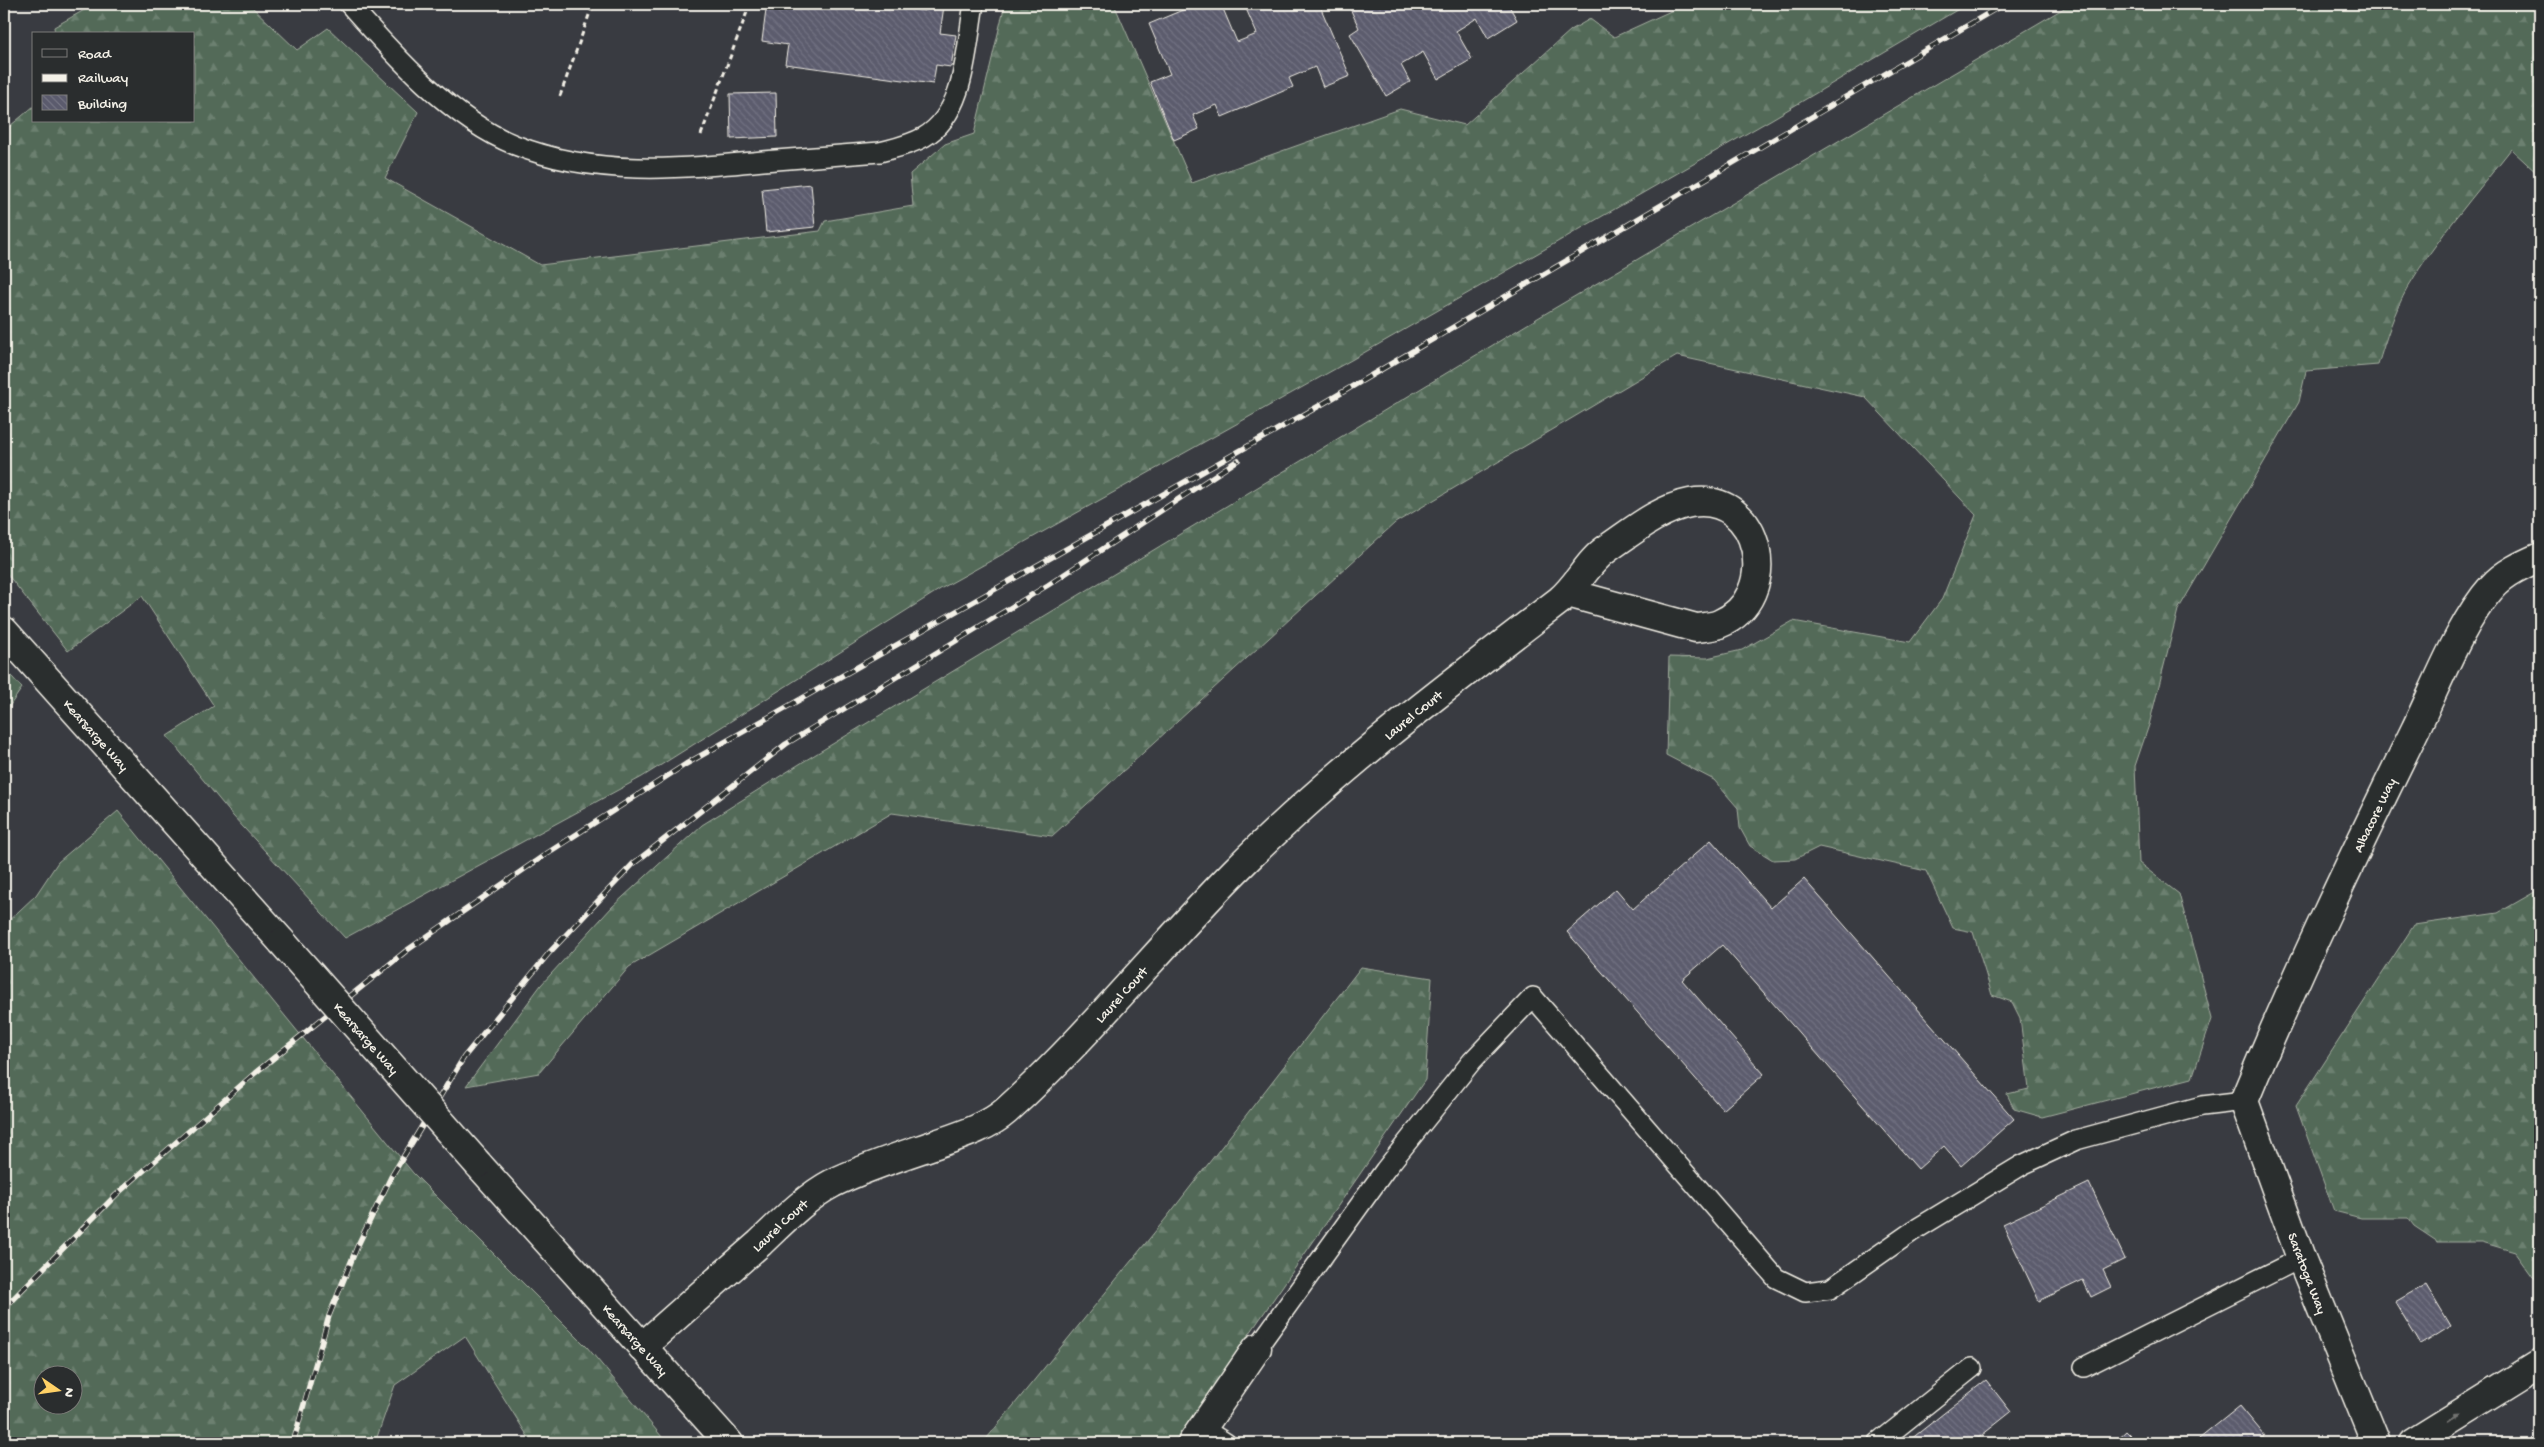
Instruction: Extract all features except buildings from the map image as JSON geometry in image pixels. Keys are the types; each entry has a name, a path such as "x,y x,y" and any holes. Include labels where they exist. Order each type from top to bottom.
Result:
{"street":[{"name":"Laurel Court","path":"642,1347 796,1210 830,1185 875,1165 964,1134 1002,1115 1038,1081 1233,873 1306,802 1406,718 1568,593 1601,552 1644,523 1679,506 1694,502 1720,506 1742,520 1754,542 1759,564 1754,588 1739,612 1717,625 1696,628 1568,593"},
{"name":"Albacore Way","path":"2244,1101 2278,1019 2368,827 2472,616 2493,586 2523,564 2540,557"},
{"name":"Kearsarge Way","path":"4,631 729,1443"},
{"name":"Saratoga Way","path":"2244,1101 2301,1258 2376,1443"},
{"path":"1197,1436 1257,1348"},
{"path":"2413,1443 2540,1364"}],"lane":[{"path":"349,4 423,83 472,120 514,145 563,161 616,168 688,168 880,152 903,146 925,136 946,118 958,94 974,4"},
{"path":"1257,1348 1385,1170 1472,1060 1533,997 1776,1278 1805,1292 1830,1289 1913,1231 2022,1165 2076,1140 2202,1106 2244,1101"},
{"path":"2084,1367 2301,1258"},
{"path":"1878,1443 1972,1368"},
{"path":"1197,1436 1226,1443"}],"path":[{"path":"560,96 593,4"},
{"path":"688,168 750,4"}],"green space":[{"path":"95,4 249,4 297,50 328,28 418,112 385,178 540,265 820,231 825,221 913,206 910,174 945,144 974,134 1005,4 1114,4 1192,183 1400,109 1465,125 1571,30 1590,19 1614,37 1686,4 1967,4 1772,119 1353,359 942,588 642,777 345,938 233,816 167,736 214,706 142,596 68,651 4,570 4,131 32,108 32,122 195,122 195,32 55,32 54,27"},
{"path":"2071,4 2540,4 2540,176 2511,149 2419,269 2394,316 2378,365 2306,371 2299,402 2178,610 2149,725 2135,766 2139,863 2179,894 2212,1019 2192,1078 2042,1117 2014,1109 2007,1094 2029,1089 2020,1018 2012,1002 1992,995 1973,932 1953,928 1926,871 1819,847 1795,859 1773,860 1750,846 1740,828 1738,808 1714,780 1666,755 1669,657 1707,658 1742,650 1793,621 1910,642 1942,599 1976,515 1865,397 1677,356 1395,523 1052,836 892,813 629,967 539,1073 466,1086 541,985 612,907 702,825 806,760 1526,325"},
{"path":"4,668 22,688 4,714"},
{"path":"118,811 413,1173 587,1347 667,1443 532,1443 465,1336 395,1385 375,1443 4,1443 4,925 36,895 58,862"},
{"path":"2540,889 2540,1282 2533,1277 2515,1252 2481,1242 2438,1242 2414,1226 2408,1218 2361,1218 2334,1211 2296,1106 2414,925 2498,913"},
{"path":"1361,967 1432,978 1425,1080 1174,1443 983,1443 1167,1217"}],"railway":[{"path":"4,1308 116,1195 255,1073 406,951 549,852 686,764 1319,406 2004,4"},
{"path":"293,1443 329,1316 357,1247 391,1177 464,1057 549,953 633,864 786,744 1048,585 1238,460"}]}
